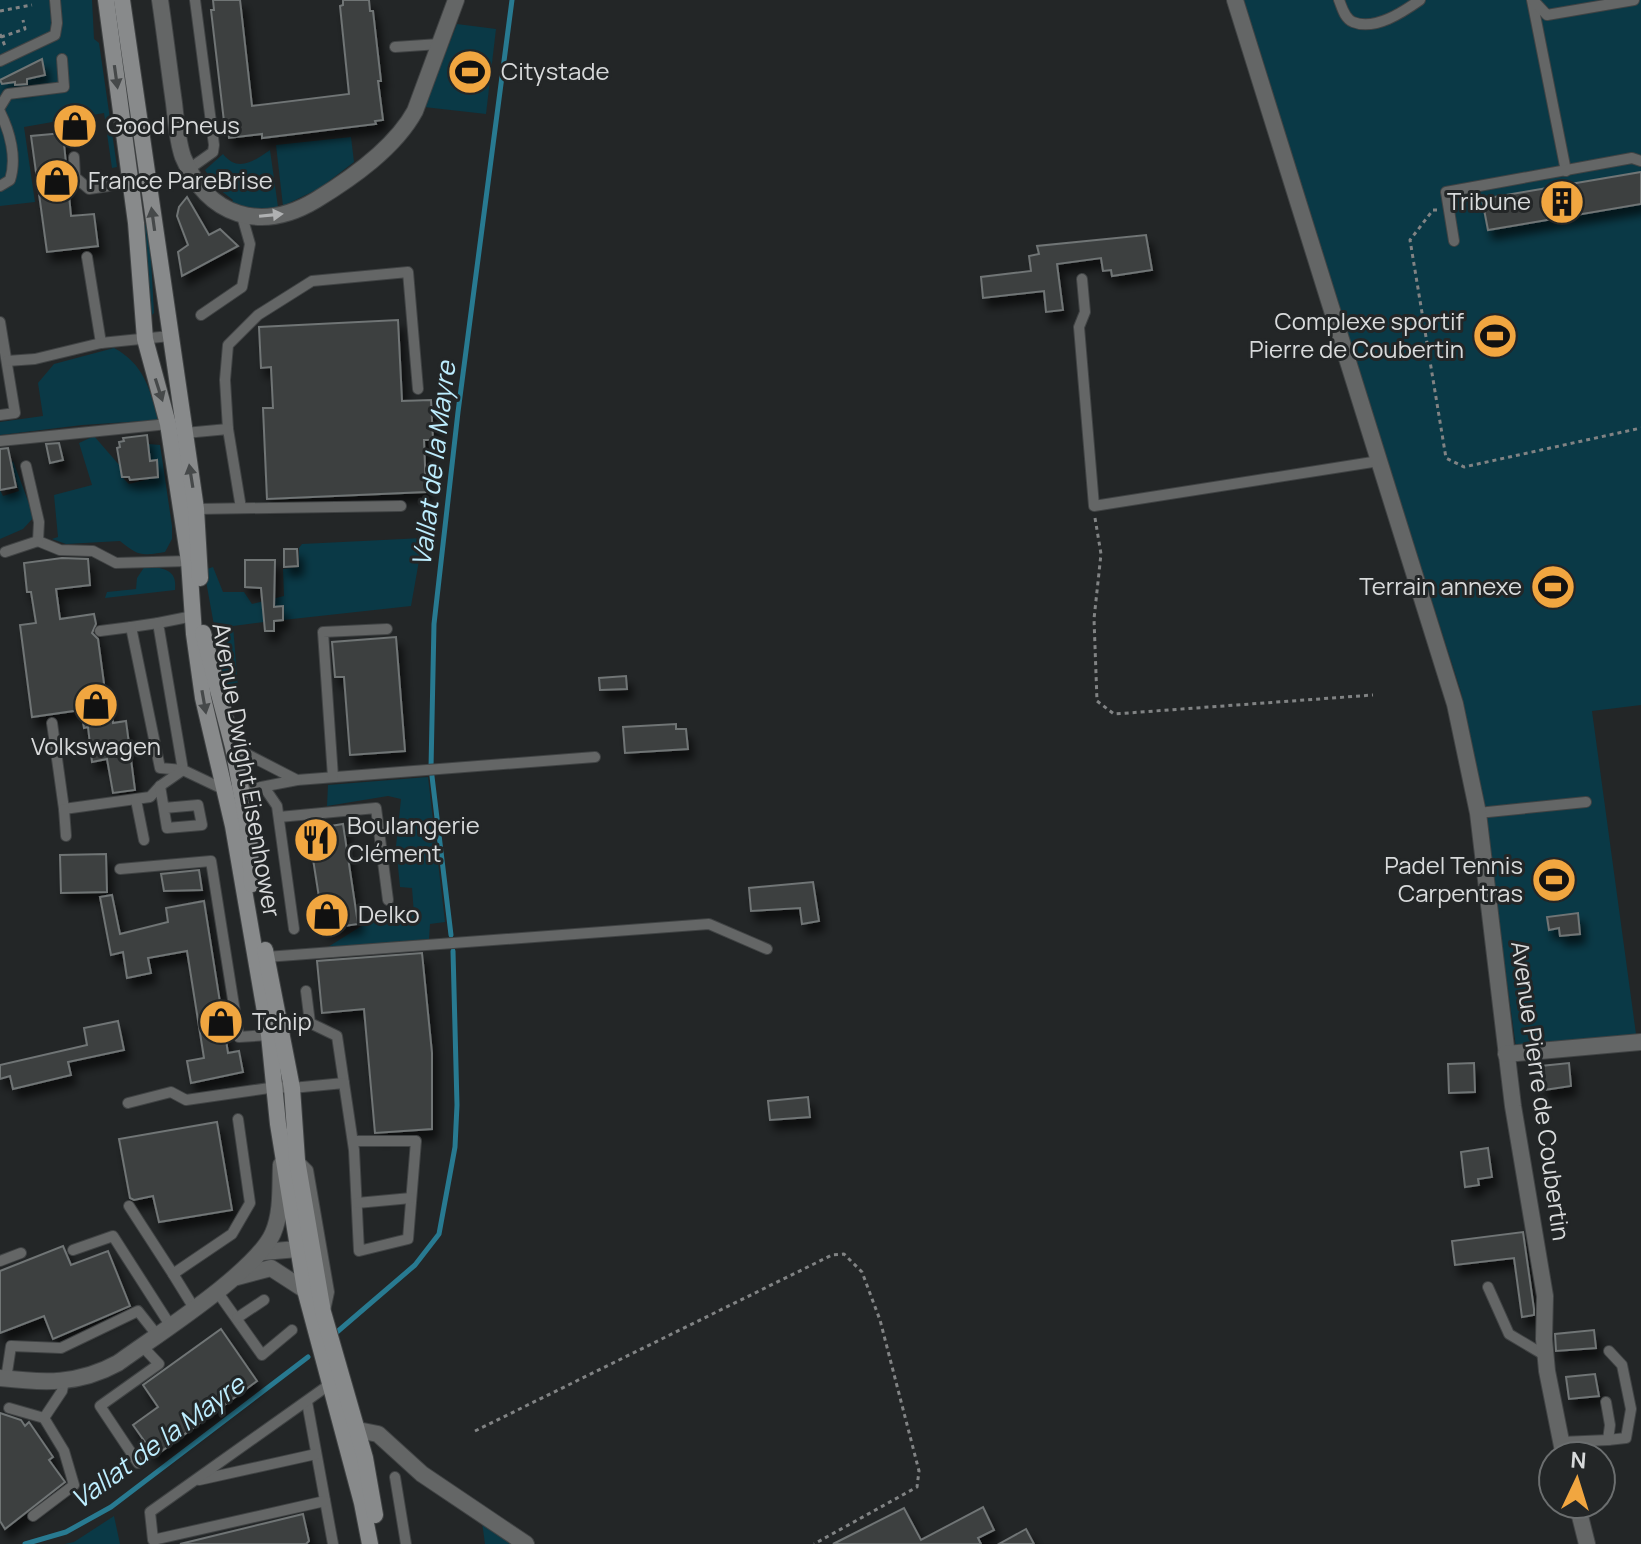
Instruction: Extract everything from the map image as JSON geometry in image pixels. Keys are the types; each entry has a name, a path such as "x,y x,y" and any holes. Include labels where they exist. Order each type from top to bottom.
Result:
{"main road":[{"name":"Avenue Dwight Eisenhower","path":"106,0 170,336 185,433 196,509 204,639 233,747 233,791 269,1035 284,1088 282,1148 323,1312 335,1381"},
{"name":"Avenue Dwight Eisenhower","path":"122,0 139,181 145,339 168,424 189,561 203,698 249,834 253,894 266,957 297,1160 306,1248 305,1290 351,1435 370,1544"},
{"name":"Avenue Dwight Eisenhower","path":"351,1435 365,1458 379,1544"}],"street":[{"path":"160,0 179,142 189,169 207,195 228,211 242,216 275,217 309,204 341,185 406,127 415,111 456,0"},
{"name":"Avenue Pierre de Coubertin","path":"1235,0 1455,704 1478,813 1506,1054 1545,1296 1546,1356 1560,1440"},
{"path":"1506,1054 1641,1042"},
{"path":"3,1378 81,1380 102,1372 232,1279 263,1252 278,1219 282,1148"},
{"path":"263,1252 306,1248"},
{"path":"232,1279 271,1268 306,1248"},
{"path":"271,1268 305,1290"},
{"path":"351,1435 371,1431 378,1434 422,1474 526,1544"},
{"path":"1581,1520 1587,1544"}],"lane":[{"path":"0,61 55,35 55,0"},
{"path":"189,169 213,152 214,145 195,0"},
{"path":"1339,0 1345,15 1353,22 1367,23 1393,18 1420,0"},
{"path":"1532,0 1547,15 1634,0"},
{"path":"1532,0 1566,171"},
{"path":"395,47 439,44"},
{"path":"0,186 10,180 14,168 8,128 0,109 8,94 64,87 62,59"},
{"path":"74,157 75,177 89,189 139,181"},
{"path":"1454,241 1446,192 1632,158 1641,161"},
{"path":"201,315 242,287 250,244 242,216"},
{"path":"87,257 101,343"},
{"path":"241,508 228,429 225,380 228,345 258,315 312,281 408,272 418,389"},
{"path":"1082,279 1085,312 1079,327 1094,506 1379,461"},
{"path":"0,322 15,413 0,415"},
{"path":"7,361 35,359 101,343 170,336"},
{"path":"0,441 168,424"},
{"path":"185,433 228,429"},
{"path":"26,466 39,522 38,541"},
{"path":"196,509 401,506"},
{"path":"5,552 38,541 60,550 93,551 116,563 189,561"},
{"path":"100,631 193,616"},
{"path":"158,623 183,770"},
{"path":"131,627 160,768 183,770 233,791 297,780 595,757"},
{"path":"333,777 323,632 387,629"},
{"path":"52,723 66,836"},
{"path":"233,747 297,780"},
{"path":"64,809 150,797 183,770"},
{"path":"160,786 164,808"},
{"path":"264,787 277,806 294,929"},
{"path":"136,800 144,840"},
{"path":"1478,813 1586,802"},
{"path":"279,817 376,808 388,900"},
{"path":"120,869 211,861 239,1037 269,1035"},
{"path":"266,957 709,924 767,949"},
{"path":"306,991 310,1023 337,1036 354,1141 359,1251 408,1239 416,1141 354,1141"},
{"path":"128,1103 171,1092 186,1100 344,1083"},
{"path":"173,1274 232,1234 250,1203 238,1119"},
{"path":"297,1160 308,1170 314,1198 329,1292 323,1312"},
{"path":"357,1203 411,1198"},
{"path":"129,1206 194,1308"},
{"path":"73,1250 113,1236 164,1330"},
{"path":"0,1261 21,1253"},
{"path":"1488,1287 1509,1334 1546,1356"},
{"path":"216,1290 262,1355 292,1330"},
{"path":"237,1318 264,1300"},
{"path":"3,1378 6,1345 61,1348 138,1311 164,1330"},
{"path":"138,1463 100,1406 159,1364 142,1346"},
{"path":"1606,1402 1610,1425 1608,1440 1626,1438 1631,1421 1622,1365 1609,1351"},
{"path":"44,1418 62,1391 64,1381"},
{"path":"325,1501 153,1540 150,1512 335,1381"},
{"path":"307,1402 333,1544"},
{"path":"9,1408 44,1418 64,1451 74,1485 33,1516"},
{"path":"193,1482 316,1454"},
{"path":"395,1477 406,1544"}],"path":[{"path":"0,11 32,5"},
{"path":"1,37 25,29 23,20"},
{"path":"1449,209 1433,210 1410,240 1446,458 1464,467 1641,428"},
{"path":"1094,506 1101,554 1094,619 1097,701 1114,714 1373,695"},
{"path":"475,1431 832,1255 844,1254 862,1272 880,1320 919,1471 917,1487 814,1544"}],"shaded area":[{"path":"0,0 92,0 94,39 99,43 117,167 112,168 104,113 24,127 35,202 0,206"},
{"name":"Complexe sportif Pierre de Coubertin","path":"1240,0 1641,0 1641,705 1592,711 1636,1034 1516,1047 1478,773 1461,692"},
{"path":"457,24 496,29 486,114 424,107"},
{"path":"351,137 354,162 320,188 283,206 276,145"},
{"path":"270,150 278,207 254,211 231,204 233,200 215,186 205,170 223,154 240,164"},
{"path":"149,224 154,313 151,316 141,225"},
{"path":"114,348 132,362 144,378 158,420 0,435 0,422 43,416 38,383 54,364"},
{"path":"94,436 120,466 122,477 129,484 158,477 157,460 150,461 148,444 160,445 172,526 172,539 165,552 140,554 120,541 66,544 52,539 58,537 54,495 92,485 79,443"},
{"path":"13,461 34,517 23,529 0,539 0,490 3,496 19,491"},
{"path":"423,538 411,606 283,620 282,606 263,608 264,622 233,626 238,688 225,686 204,570 213,567 223,592 244,592 252,604 284,596 283,569 299,567 299,548 302,544"},
{"path":"145,566 171,573 175,590 105,598 107,592 136,589 137,578"},
{"path":"428,777 445,922 430,924 429,939 328,947 382,913 403,923 414,914 412,888 400,887 396,846 401,799 388,796 327,806 328,785"},
{"path":"114,1516 120,1544 65,1544 74,1542"},
{"path":"482,1522 514,1544 485,1544"}],"building":[{"path":"213,0 240,0 252,106 349,94 340,6 343,0 369,0 370,11 373,11 383,120 375,121 376,124 262,138 262,134 229,138 228,130 225,130 211,10 214,10"},
{"path":"42,59 45,75 27,79 27,84 2,84 0,80"},
{"name":"Good Pneus","path":"82,118 83,131 69,133 67,120"},
{"path":"63,133 71,216 94,214 98,246 47,252 31,136"},
{"name":"Tribune","path":"1641,172 1641,204 1488,230 1482,199"},
{"path":"187,197 209,235 220,229 238,246 182,276 178,252 188,245 177,216 179,207"},
{"path":"1146,235 1152,270 1112,276 1111,270 1103,271 1101,258 1057,264 1063,310 1046,312 1044,291 983,298 981,277 1031,271 1029,256 1039,254 1037,246"},
{"path":"398,320 402,401 431,400 433,440 424,440 426,492 267,499 263,408 273,408 271,367 261,368 259,327"},
{"path":"147,435 150,461 157,460 158,477 130,480 129,477 122,477 117,448 120,447 119,442 124,441 123,438"},
{"path":"59,443 63,460 50,463 46,444"},
{"path":"8,448 16,487 0,490 0,449"},
{"path":"284,549 297,549 298,566 284,567"},
{"path":"62,558 88,559 90,585 56,589 60,619 94,614 96,624 92,633 98,639 113,723 126,721 135,790 113,793 107,759 92,762 88,727 84,728 81,710 32,717 20,625 36,623 31,592 27,592 24,563"},
{"path":"245,560 275,560 274,607 283,606 283,620 274,621 274,631 265,631 261,588 245,587"},
{"path":"396,637 405,751 350,755 344,677 335,677 332,642"},
{"path":"626,676 627,689 600,690 599,678"},
{"path":"676,724 676,729 686,729 688,749 625,753 623,727"},
{"path":"343,824 358,924 324,929 310,840 319,828"},
{"path":"106,854 107,892 61,893 60,855"},
{"path":"199,870 202,890 164,891 161,874"},
{"path":"813,882 819,921 802,924 800,908 751,911 749,888"},
{"path":"112,895 120,934 168,922 166,908 204,901 228,1053 239,1051 243,1072 191,1083 187,1061 204,1058 187,951 148,958 151,973 127,978 123,952 111,955 100,897"},
{"path":"1578,913 1580,934 1560,936 1559,928 1549,930 1547,917"},
{"path":"422,953 432,1053 432,1129 375,1133 364,1009 322,1013 317,961"},
{"path":"118,1021 124,1050 68,1062 71,1075 13,1089 10,1076 0,1079 0,1065 87,1045 84,1028"},
{"path":"1474,1063 1475,1092 1449,1093 1448,1064"},
{"path":"1569,1063 1571,1086 1544,1090 1541,1066"},
{"path":"808,1097 810,1117 770,1120 768,1101"},
{"path":"217,1122 232,1210 159,1222 153,1196 130,1198 119,1139"},
{"path":"1488,1148 1492,1177 1478,1179 1479,1185 1465,1187 1461,1152"},
{"path":"1523,1232 1534,1315 1522,1317 1514,1258 1455,1265 1452,1241"},
{"path":"63,1246 71,1265 108,1251 130,1306 53,1339 44,1316 0,1333 0,1271"},
{"path":"221,1329 257,1381 155,1456 133,1425 158,1407 143,1385"},
{"path":"1594,1330 1596,1348 1556,1351 1555,1334"},
{"path":"1595,1374 1599,1396 1569,1399 1566,1377"},
{"path":"0,1413 21,1420 25,1426 29,1422 53,1457 49,1460 65,1482 5,1529 0,1521"},
{"path":"983,1507 994,1530 978,1538 981,1544 833,1544 904,1508 921,1540"},
{"path":"303,1514 309,1541 306,1544 180,1544"},
{"path":"1026,1529 1034,1544 999,1544"}],"waterway":[{"name":"Vallat de la Mayre","path":"451,935 431,768 434,624 458,412 512,0"},
{"name":"Vallat de la Mayre","path":"337,1332 415,1265 439,1234 455,1147 457,1105 453,951"},
{"name":"Vallat de la Mayre","path":"25,1544 66,1532 111,1507 308,1357"}],"place":[{"name":"Citystade","path":"470,72"},
{"name":"Good Pneus","path":"75,126"},
{"name":"France PareBrise","path":"57,181"},
{"name":"Tribune","path":"1562,202"},
{"name":"Complexe sportif Pierre de Coubertin","path":"1495,336"},
{"name":"Terrain annexe","path":"1553,587"},
{"name":"Volkswagen","path":"96,705"},
{"name":"Boulangerie Clément","path":"316,840"},
{"name":"Padel Tennis Carpentras","path":"1554,880"},
{"name":"Delko","path":"327,915"},
{"name":"Tchip","path":"221,1022"}]}
